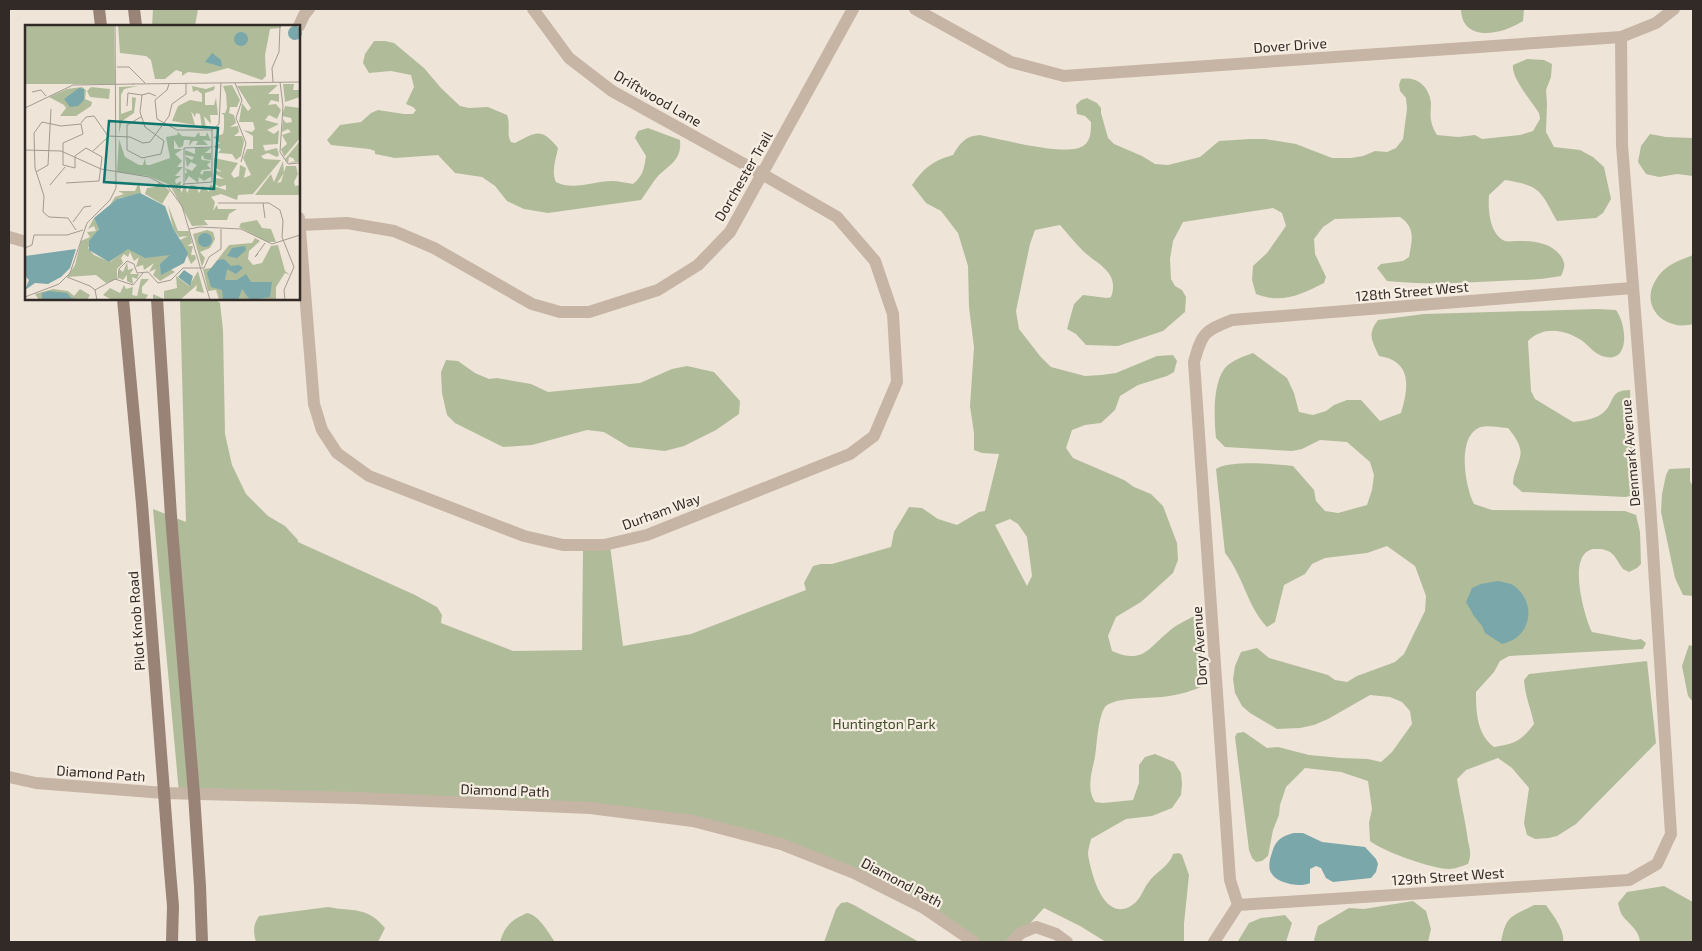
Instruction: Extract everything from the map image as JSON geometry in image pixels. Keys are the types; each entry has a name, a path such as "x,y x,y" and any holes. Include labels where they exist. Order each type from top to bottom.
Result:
{"main road":[{"path":"99,9 101,25"},
{"path":"134,9 136,25"},
{"name":"Pilot Knob Road","path":"123,300 142,504 173,906 172,942"},
{"path":"157,300 171,516 194,794 202,942"}],"street":[{"path":"299,25 309,9"},
{"name":"Driftwood Lane","path":"533,9 569,58 612,91 762,174"},
{"name":"Dorchester Trail","path":"300,225 347,223 394,231 434,248 532,304 560,312 589,312 658,290 698,265 730,232 854,9"},
{"name":"Dover Drive","path":"915,9 1011,62 1064,76 1621,37 1656,23 1674,9"},
{"name":"Denmark Avenue","path":"1621,37 1622,145 1650,504 1670,834 1657,864"},
{"name":"Durham Way","path":"300,237 314,404 322,430 338,453 369,476 524,536 564,545 604,545 647,535 850,454 874,436 898,382 893,314 876,261 836,217 762,174"},
{"path":"9,237 25,242"},
{"name":"128th Street West","path":"1200,340 1213,328 1232,320 1632,288"},
{"name":"Dory Avenue","path":"1200,340 1194,362 1230,880 1238,905"},
{"name":"Diamond Path","path":"9,777 36,784 164,793 590,808 693,821 781,844 854,873 924,908 974,942"},
{"name":"129th Street West","path":"1238,905 1629,880 1657,864"},
{"path":"1214,942 1238,905"},
{"path":"1012,942 1021,933 1036,927 1056,934 1067,942"}],"green space":[{"path":"153,9 198,9 195,25 152,25"},
{"path":"1461,9 1524,9 1523,21 1505,30 1485,33 1476,32 1468,27 1463,20"},
{"path":"374,41 394,43 424,68 460,106 469,108 488,107 507,115 511,142 515,143 538,133 547,137 558,148 554,174 556,182 563,185 577,186 605,181 633,184 642,172 646,156 635,138 638,131 648,128 680,140 679,152 674,161 658,176 641,200 548,213 524,209 507,201 495,186 482,177 455,173 438,155 395,158 375,154 375,151 369,149 331,145 327,140 340,125 361,122 371,113 378,110 413,114 416,110 406,104 414,87 411,75 391,71 369,73 363,63 365,54"},
{"name":"Huntington Park","path":"1527,59 1544,60 1552,64 1551,77 1546,90 1546,132 1554,147 1580,150 1593,157 1604,167 1611,199 1603,213 1596,218 1557,221 1543,196 1533,188 1517,182 1505,180 1489,195 1491,221 1500,238 1506,241 1534,242 1551,247 1563,260 1564,268 1561,276 1530,280 1457,283 1387,281 1377,268 1381,264 1403,261 1409,257 1412,235 1409,225 1400,217 1335,219 1323,227 1314,239 1315,254 1326,277 1324,283 1291,297 1265,297 1256,294 1252,280 1253,266 1267,253 1286,226 1282,213 1273,208 1183,222 1173,241 1170,259 1171,279 1186,297 1185,312 1163,331 1118,346 1086,345 1076,334 1067,329 1074,304 1083,295 1111,297 1113,281 1106,270 1083,251 1060,225 1035,230 1030,244 1016,311 1019,329 1051,367 1085,376 1116,373 1157,356 1173,355 1177,361 1174,372 1138,385 1120,396 1115,410 1101,423 1085,425 1072,430 1066,448 1073,458 1151,494 1163,506 1177,543 1178,560 1173,573 1141,602 1116,617 1108,636 1112,651 1122,655 1137,656 1149,650 1173,628 1194,616 1201,622 1205,630 1201,661 1203,686 1174,695 1117,701 1105,707 1099,724 1090,780 1092,797 1095,802 1103,803 1133,800 1139,783 1139,765 1145,757 1155,754 1174,762 1181,773 1181,795 1172,808 1152,816 1126,819 1091,839 1088,854 1095,883 1105,901 1112,907 1120,909 1129,907 1136,902 1151,879 1169,862 1173,854 1179,853 1182,855 1189,875 1184,942 1106,942 1080,926 1044,908 1013,942 972,942 876,886 810,858 674,820 589,810 179,793 153,509 186,522 180,300 216,300 220,303 223,330 225,434 232,465 246,494 268,516 285,526 298,542 415,595 437,607 442,615 441,623 513,651 582,650 583,547 610,545 623,646 691,634 806,590 804,583 813,566 832,564 891,547 894,532 909,507 922,508 938,519 957,525 979,512 985,511 999,454 982,453 974,450 974,433 970,406 974,347 969,307 968,266 958,233 941,211 926,203 912,185 929,166 953,155 967,139 980,135 1033,146 1075,149 1086,144 1090,136 1091,122 1085,116 1077,114 1076,105 1081,100 1087,98 1097,103 1101,108 1108,138 1114,144 1155,164 1168,165 1200,157 1219,141 1250,139 1265,139 1296,144 1332,158 1351,158 1375,151 1387,152 1396,148 1403,139 1407,109 1406,98 1400,91 1401,79 1417,81 1428,92 1431,104 1431,122 1437,135 1458,137 1475,135 1482,139 1520,135 1533,131 1540,119 1539,113 1519,83 1513,70 1513,65","holes":["1010,519 1018,524 1027,537 1032,576 1027,586 995,525"]},
{"path":"1650,134 1666,137 1693,138 1693,176 1677,174 1659,177 1646,174 1638,162 1641,146"},
{"path":"1693,255 1693,324 1672,324 1664,320 1652,307 1652,288 1660,273 1673,264"},
{"path":"1616,310 1619,316 1624,332 1623,348 1620,354 1614,357 1602,356 1568,333 1547,331 1540,333 1528,341 1531,391 1535,399 1573,422 1589,419 1601,414 1615,394 1630,390 1636,495 1625,497 1522,492 1513,484 1521,453 1519,445 1508,428 1484,426 1473,432 1465,450 1466,474 1474,504 1492,510 1625,511 1636,515 1640,532 1641,564 1629,572 1623,569 1609,551 1594,549 1586,553 1581,561 1579,572 1580,586 1585,613 1592,632 1634,640 1641,639 1646,643 1643,649 1509,656 1500,661 1494,672 1476,692 1476,708 1481,729 1488,742 1494,747 1507,745 1521,738 1534,724 1524,680 1529,674 1647,661 1656,743 1576,824 1557,836 1549,838 1535,839 1527,835 1524,823 1529,788 1512,768 1498,758 1466,770 1457,779 1470,856 1468,864 1451,869 1431,866 1408,859 1385,850 1370,841 1369,823 1372,809 1368,781 1341,772 1305,768 1286,787 1273,830 1268,856 1262,861 1256,862 1249,850 1235,737 1237,733 1244,732 1267,748 1278,747 1309,755 1368,759 1381,762 1392,752 1412,724 1410,711 1402,702 1390,697 1370,695 1314,725 1277,729 1250,713 1242,706 1235,693 1233,679 1235,666 1241,652 1257,648 1269,658 1328,675 1335,680 1347,682 1357,676 1395,662 1404,654 1425,611 1426,596 1415,566 1387,546 1367,553 1325,558 1312,564 1305,574 1284,585 1275,622 1267,627 1260,619 1225,553 1216,469 1231,464 1293,466 1314,490 1316,501 1325,511 1338,513 1367,505 1374,475 1370,462 1347,442 1320,440 1302,449 1292,451 1225,447 1216,438 1215,421 1215,400 1219,379 1223,371 1233,361 1253,353 1287,378 1294,393 1299,412 1313,415 1326,411 1334,405 1347,400 1361,400 1380,421 1401,413 1406,394 1406,385 1403,369 1390,359 1379,356 1374,346 1372,334 1378,320 1424,314"},
{"path":"446,360 458,361 475,373 489,379 497,378 531,384 548,392 640,383 672,369 687,366 714,372 740,401 739,414 716,430 684,446 665,451 629,447 604,432 587,430 532,445 503,447 455,423 447,415 442,393 441,372"},
{"path":"1690,468 1690,481 1693,487 1693,596 1683,595 1675,578 1661,512 1662,494 1669,469"},
{"path":"1689,645 1693,646 1693,702 1688,696 1682,666"},
{"path":"1664,886 1693,902 1693,942 1640,942 1636,930 1621,914 1618,903 1627,892"},
{"path":"1413,901 1426,911 1431,929 1428,942 1315,942 1314,940 1318,926 1349,908 1364,909"},
{"path":"847,902 919,942 824,942 836,909 841,903"},
{"path":"1534,905 1546,905 1560,928 1563,942 1501,942 1505,927 1511,918"},
{"path":"328,907 360,911 372,916 385,928 378,942 256,942 254,928 259,916"},
{"path":"527,913 539,920 555,942 500,942 504,931 510,924"},
{"path":"1285,915 1292,923 1286,942 1238,942 1249,923 1261,918"}],"water":[{"path":"1498,581 1511,584 1519,590 1527,604 1528,611 1526,626 1522,632 1509,642 1502,644 1485,633 1466,602 1472,588 1481,584"},
{"path":"1303,833 1322,842 1365,847 1376,859 1378,864 1376,872 1371,878 1333,882 1326,878 1321,868 1316,866 1310,869 1310,883 1295,885 1279,880 1270,870 1270,859 1276,844 1287,835"}]}
